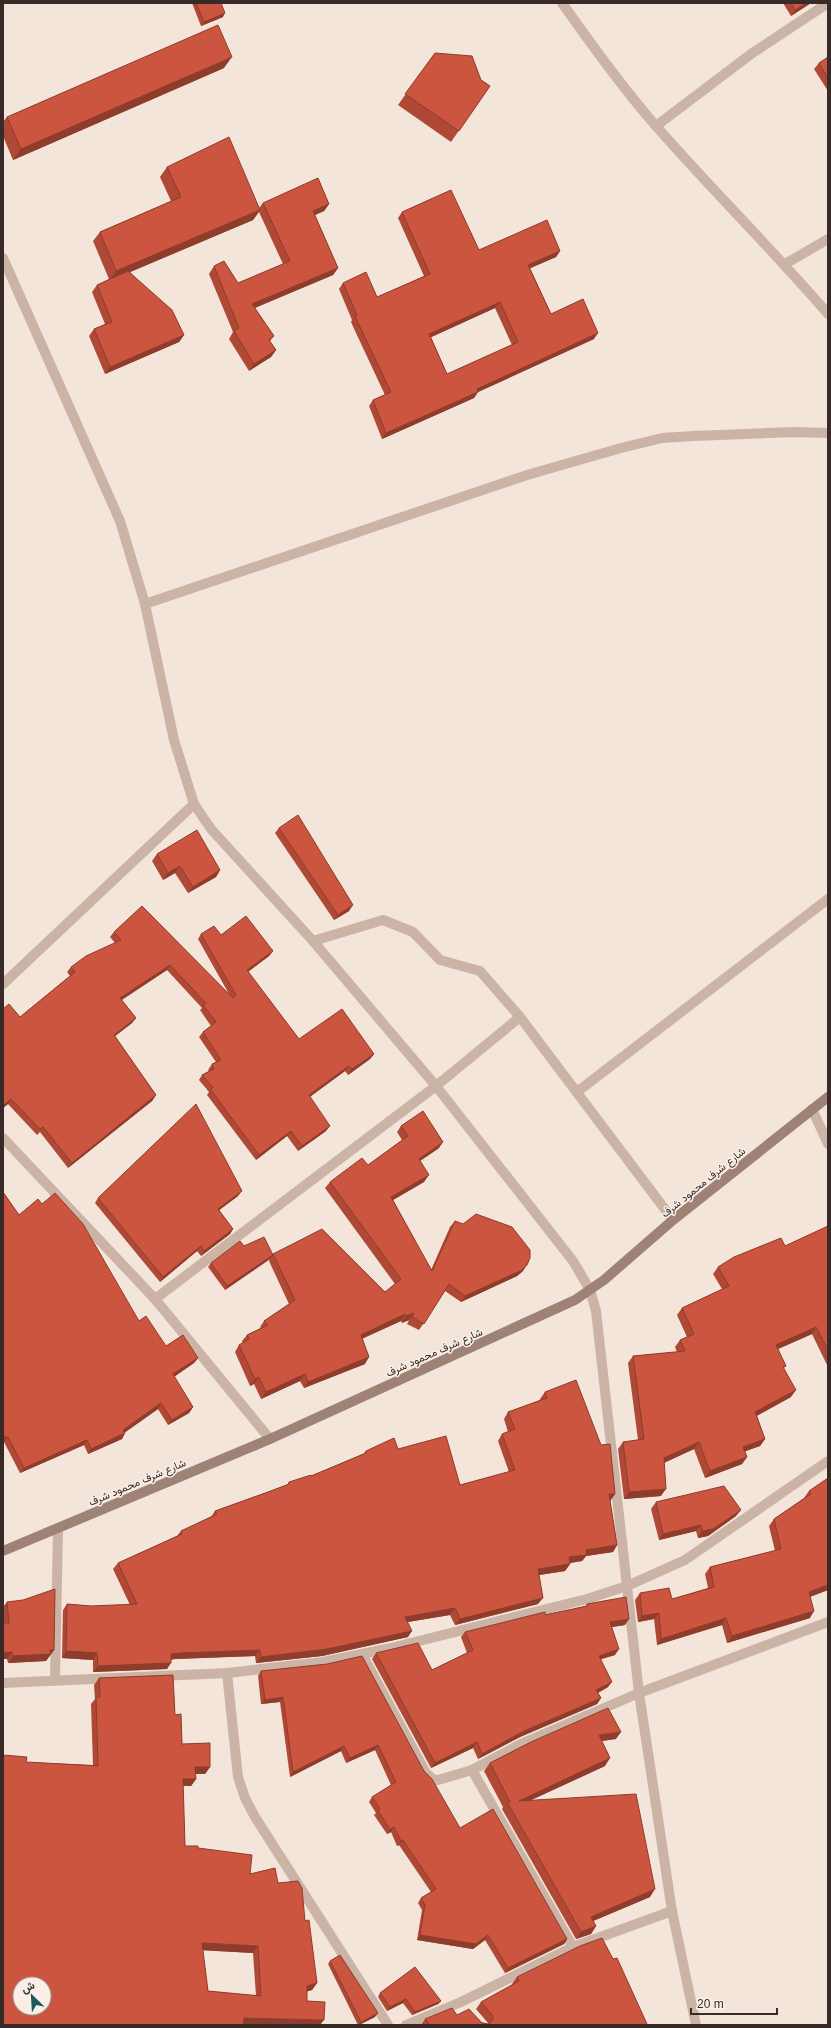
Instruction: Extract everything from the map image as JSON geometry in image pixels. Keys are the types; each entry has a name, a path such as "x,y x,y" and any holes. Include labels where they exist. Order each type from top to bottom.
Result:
{"street":[{"path":"562,3 601,58 656,126 785,264 828,314"},
{"path":"656,126 757,50 828,3"},
{"path":"785,264 828,239"},
{"path":"3,258 120,521 145,604 174,740 194,804 211,829 314,941 436,1086 573,1261 590,1290 596,1311 639,1693 672,1911 696,2025"},
{"path":"145,604 527,475 621,448 662,438 792,432 828,433"},
{"path":"3,984 194,804"},
{"path":"577,1092 828,899"},
{"path":"314,941 384,920 413,932 440,960 480,972 520,1017 673,1220"},
{"path":"155,1299 436,1086 520,1017"},
{"name":"شارع شرف محمود شرف","path":"3,1551 270,1439 565,1305 590,1290 673,1220 828,1097"},
{"path":"812,1109 828,1144"},
{"path":"3,1138 155,1299 270,1439"},
{"path":"3,1683 55,1679 227,1673 323,1662 362,1654 587,1599 627,1586 668,1568 699,1552 828,1461"},
{"path":"55,1679 58,1529"},
{"path":"362,1654 430,1776 434,1780 443,1780 472,1770 523,1743 639,1693 828,1622"},
{"path":"227,1673 238,1777 245,1798 255,1817 388,2025"},
{"path":"472,1770 573,1947"},
{"path":"406,2025 464,2005 573,1947 672,1911"}],"building":[{"path":"196,3 221,3 225,13 204,22"},
{"path":"791,3 806,3 795,10"},
{"path":"218,25 232,57 21,149 7,117"},
{"path":"435,53 472,56 481,80 490,86 459,131 405,94"},
{"path":"828,57 828,78 819,63"},
{"path":"229,137 260,210 116,271 100,232 181,197 167,167"},
{"path":"318,178 329,204 313,211 338,268 252,304 274,336 269,340 276,350 254,364 234,331 239,328 214,266 224,261 238,283 290,261 263,203"},
{"path":"451,190 479,250 547,220 560,251 528,265 551,314 583,299 598,333 477,389 478,392 386,433 373,400 391,392 355,316 357,315 343,283 366,272 377,297 430,274 402,212","holes":["500,302 518,342 447,374 429,334"]},
{"path":"128,271 172,310 184,335 110,367 94,329 112,322 97,285"},
{"path":"298,815 353,905 338,915 279,828"},
{"path":"197,830 220,870 193,887 180,866 168,873 157,854"},
{"path":"142,906 233,998 236,995 201,934 214,926 221,935 246,916 273,951 247,970 299,1039 342,1009 374,1054 352,1069 349,1066 309,1095 330,1126 302,1146 291,1131 259,1155 211,1090 213,1087 202,1075 214,1069 212,1064 221,1060 203,1032 216,1022 203,1005 206,1003 170,965 120,998 136,1018 114,1035 156,1095 72,1163 43,1127 40,1129 11,1099 3,1106 3,1009 9,1004 20,1017 75,972 71,967 86,956 121,940 114,932"},
{"path":"196,1104 242,1191 218,1209 233,1229 204,1251 201,1246 163,1277 98,1198"},
{"path":"423,1111 443,1142 419,1159 429,1175 391,1197 432,1271 455,1221 463,1224 476,1214 512,1227 530,1250 530,1258 527,1265 522,1270 465,1296 449,1284 424,1324 412,1317 414,1313 406,1316 405,1314 361,1335 369,1357 308,1382 305,1374 266,1392 259,1377 255,1379 239,1345 249,1339 247,1335 268,1325 264,1321 295,1300 273,1254 322,1229 385,1292 401,1279 330,1182 362,1158 368,1165 408,1136 401,1126"},
{"path":"3,1192 19,1215 38,1199 42,1204 55,1193 83,1224 139,1321 146,1316 166,1346 183,1335 198,1358 173,1374 193,1407 172,1420 161,1403 123,1430 125,1433 91,1449 87,1440 24,1468 8,1437 5,1438 3,1433"},
{"path":"828,1226 828,1350 816,1327 776,1345 786,1366 783,1367 796,1390 755,1412 765,1439 743,1447 747,1457 710,1471 699,1442 664,1458 666,1489 629,1492 623,1442 644,1439 633,1356 685,1351 680,1340 694,1334 682,1308 729,1286 718,1267 734,1257 781,1238 785,1246"},
{"path":"264,1237 273,1255 227,1286 211,1263 240,1241 244,1246"},
{"path":"576,1380 601,1445 610,1444 615,1494 609,1494 617,1545 586,1550 587,1555 569,1557 570,1564 538,1569 543,1598 460,1619 455,1608 405,1617 412,1631 327,1649 261,1657 260,1650 180,1653 171,1654 171,1663 98,1666 97,1653 66,1651 67,1604 91,1606 137,1604 118,1563 182,1534 181,1531 217,1514 215,1511 289,1484 289,1482 311,1476 366,1453 366,1451 394,1438 398,1449 446,1436 460,1485 515,1470 502,1434 515,1429 508,1412 547,1398 545,1392"},
{"path":"828,1478 828,1585 809,1592 814,1611 732,1636 726,1618 661,1639 659,1613 642,1616 640,1593 669,1588 672,1599 714,1587 710,1567 781,1549 774,1519 811,1494 809,1491"},
{"path":"724,1486 741,1510 713,1529 702,1531 701,1525 663,1534 656,1502"},
{"path":"55,1589 54,1650 50,1650 51,1654 13,1656 12,1652 3,1653 3,1623 9,1623 7,1602 23,1600"},
{"path":"626,1597 629,1619 610,1622 619,1649 599,1656 612,1682 596,1690 601,1698 524,1731 482,1754 477,1742 435,1763 376,1653 418,1643 432,1670 473,1650 465,1632 545,1612 545,1615 587,1606 587,1604"},
{"path":"362,1656 424,1771 432,1779 460,1828 493,1809 567,1939 508,1968 488,1935 476,1944 420,1935 425,1905 421,1898 436,1889 403,1840 401,1841 394,1827 390,1830 378,1810 380,1809 372,1797 396,1782 378,1745 350,1758 344,1746 293,1772 283,1697 265,1700 261,1671 327,1664"},
{"path":"173,1675 175,1715 181,1714 182,1744 210,1743 210,1767 195,1767 196,1779 183,1779 185,1846 198,1846 198,1848 252,1855 250,1874 275,1868 278,1883 298,1881 302,1888 305,1921 309,1920 317,1983 307,1986 307,2001 325,2002 324,2020 244,2018 243,2025 3,2025 3,1755 27,1757 26,1762 98,1766 96,1697 100,1697 99,1678","holes":["202,1943 258,1946 261,1996 208,1991"]},
{"path":"608,1708 621,1732 599,1735 610,1758 519,1801 636,1794 655,1889 591,1917 596,1926 581,1932 507,1802 510,1802 490,1763 531,1742"},
{"path":"602,1938 613,1959 617,1958 647,2024 646,2025 430,2025 425,2019 452,2008 457,2015 469,2009 482,2023 489,2024 493,2020 493,2016 481,2002 519,1981 517,1977 580,1946"},
{"path":"340,1955 378,2013 361,2022 330,1961"},
{"path":"415,1967 441,2001 415,2012 406,1999 390,2007 380,1993"}]}
